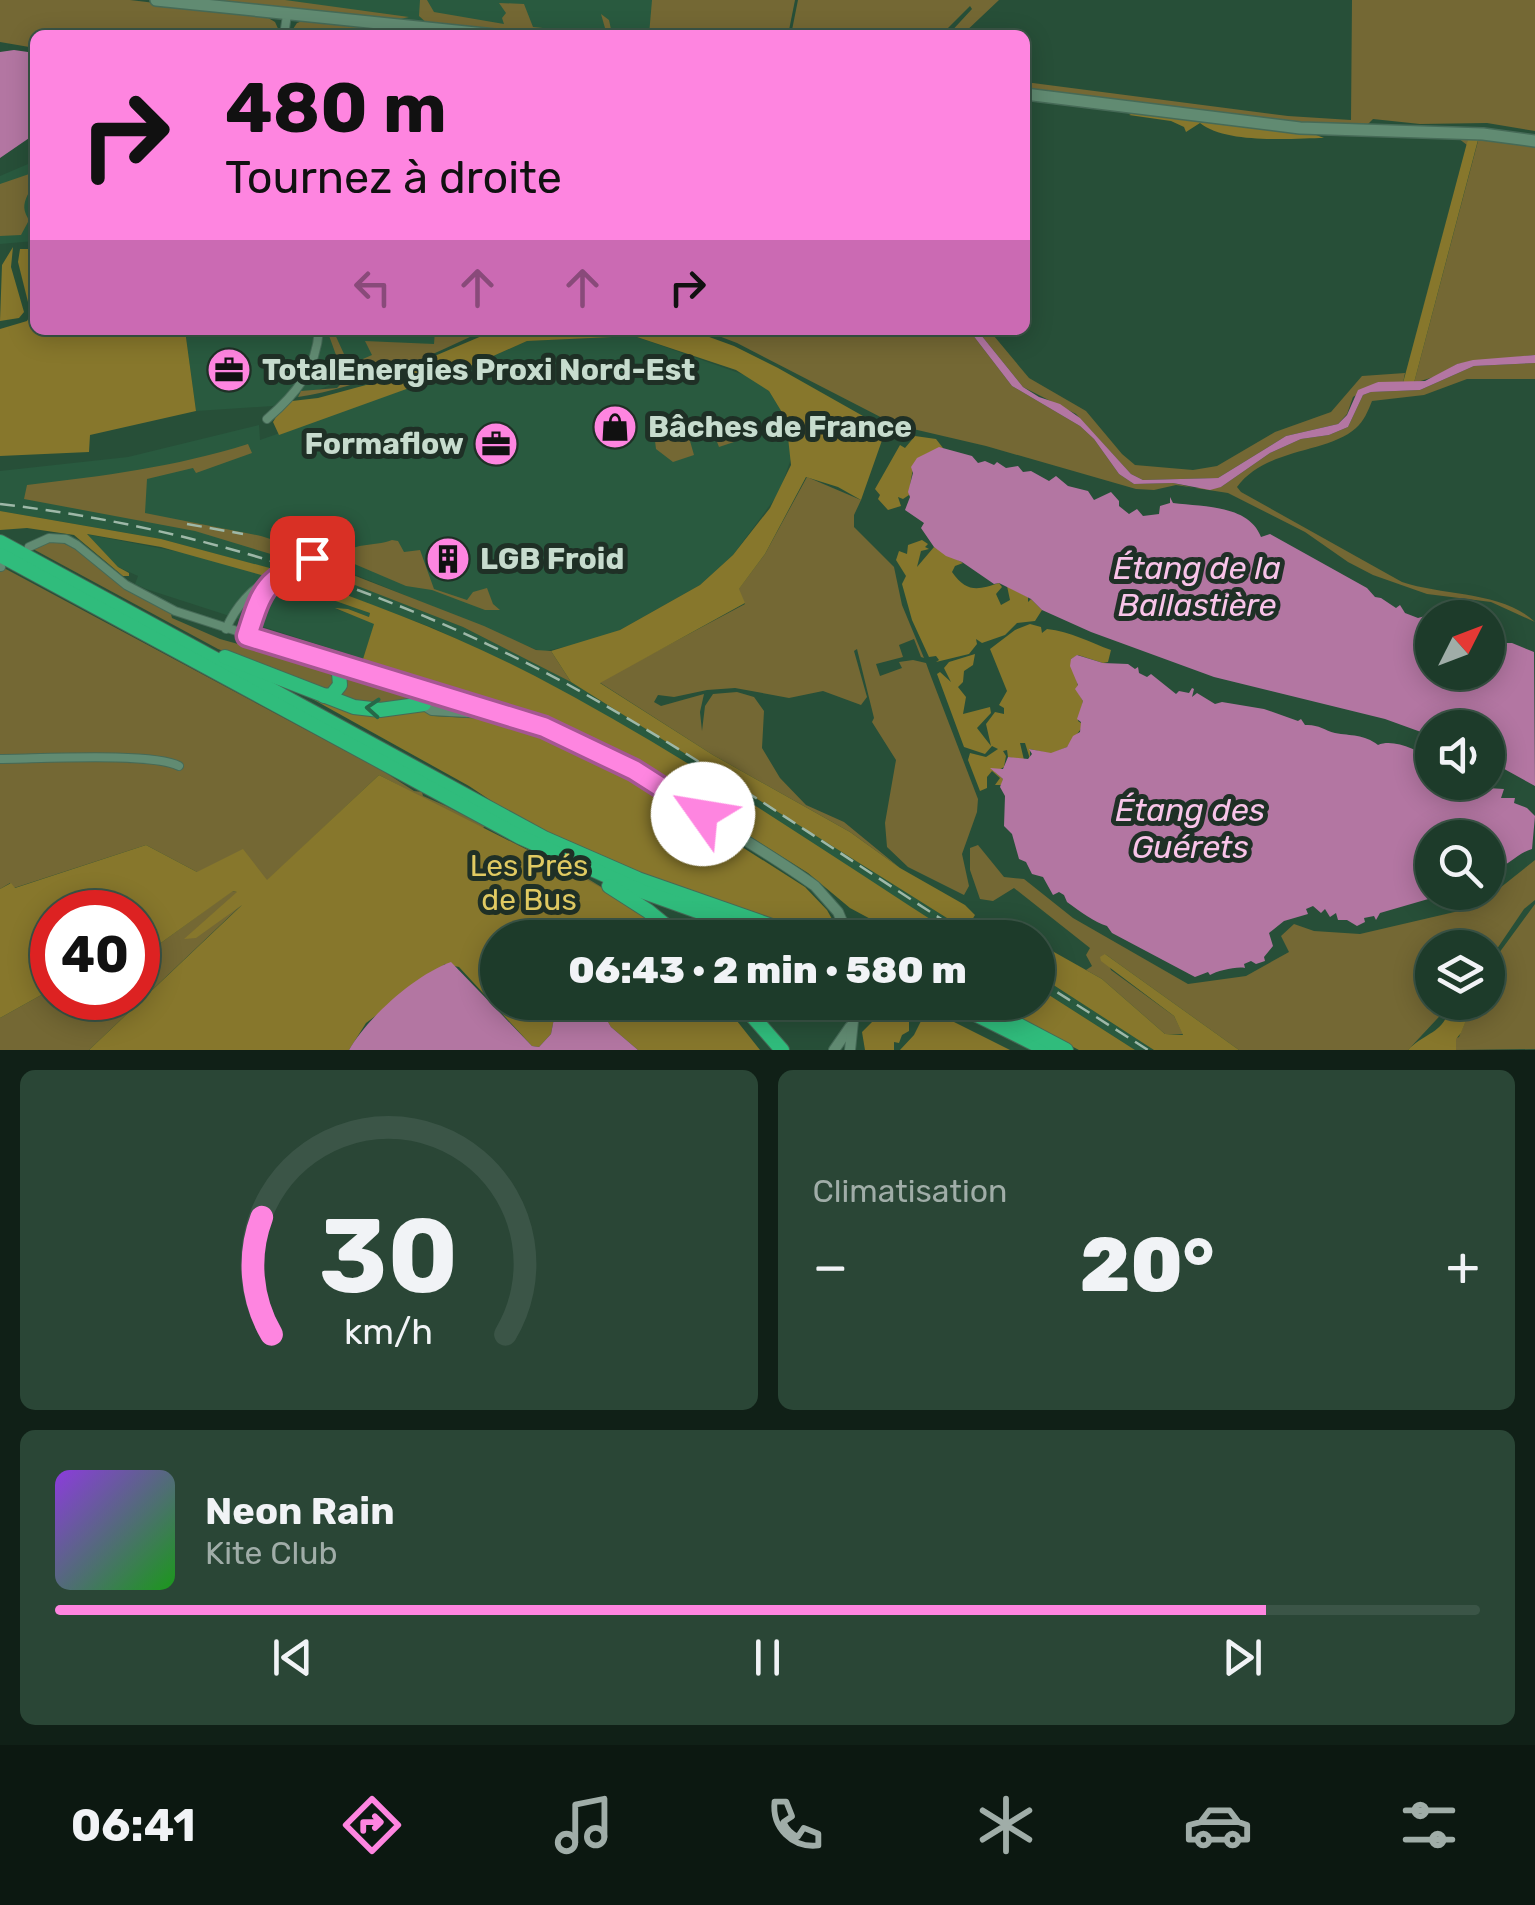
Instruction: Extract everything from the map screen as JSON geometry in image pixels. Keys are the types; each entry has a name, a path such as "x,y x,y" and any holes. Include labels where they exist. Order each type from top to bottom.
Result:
{"highway":[{"path":"0,542 544,838 638,879 755,920"},
{"path":"0,555 474,813 595,872 720,920"},
{"path":"94,594 219,654 323,696 370,710 424,704"},
{"path":"323,696 332,695 340,685 339,673 331,662"},
{"path":"595,872 599,880 634,900 658,920"},
{"path":"756,1020 782,1050"},
{"path":"987,1020 1047,1050"},
{"path":"1009,1020 1066,1050"}],"main road":[{"path":"156,0 443,30"},
{"path":"1030,95 1300,128 1484,134 1535,141"}],"street":[{"path":"284,30 286,15"},
{"path":"267,419 304,381 319,335"},
{"path":"30,547 49,538 72,542 150,600 247,636 524,720 572,739 634,770 805,879 832,903 840,920"},
{"path":"226,629 238,608 260,584 316,556"},
{"path":"247,636 273,578"},
{"path":"238,608 254,614"},
{"path":"405,684 432,710 485,713 572,739"},
{"path":"424,704 452,701"},
{"path":"0,759 121,759 166,761 179,766"},
{"path":"834,1050 853,1022"},
{"path":"850,1050 853,1022"}],"shaded area":[{"path":"0,0 130,0 265,16 279,30 30,30 30,47 0,42"},
{"path":"212,0 285,0 409,17 396,20"},
{"path":"234,0 663,0 660,30 299,30 299,8"},
{"path":"420,0 427,0 434,12 504,24 502,18 506,13 499,3 524,4 533,27 563,30 482,30 429,25 419,16"},
{"path":"652,0 795,0 789,30 649,30"},
{"path":"798,0 999,0 967,30 953,30 972,9 970,6 946,30 792,30"},
{"path":"1352,0 1535,0 1535,131 1487,123 1420,124 1373,119 1364,128 1288,124 1030,92 1030,83 1288,116 1351,120"},
{"path":"601,14 609,20 611,30 600,30 605,28"},
{"path":"305,20 413,30 292,30"},
{"path":"1472,136 1535,144 1535,355 1457,364 1414,383 1478,141 1468,140 1467,145 1458,138"},
{"path":"30,163 30,241 0,244 0,176"},
{"path":"30,174 30,190 24,205 30,226 28,222 21,235 0,236 0,184"},
{"path":"186,335 440,335 440,346 273,406 196,411"},
{"path":"329,335 335,335 349,365 372,355 365,341 434,344 435,335 474,335 417,361 337,388 345,380"},
{"path":"716,335 973,335 1012,386 1080,426 1119,474 1134,484 1173,483 1194,488 1176,485 1136,489 896,425"},
{"path":"981,335 993,335 1029,378 1086,411 1135,465 1193,470 1217,466 1275,432 1331,412 1362,376 1405,373 1403,383 1378,382 1353,397 1347,414 1338,424 1286,436 1218,478 1143,480 1131,474 1076,414 1023,387"},
{"path":"634,336 753,378 769,391 786,419 792,456 779,493 733,555 700,585 620,630 542,652 322,561 307,566 463,627 571,682 950,920 931,920 642,737 535,676 433,628 289,574 277,580 370,613 369,617 336,609 375,623 363,659 146,589 135,584 138,576 118,567 85,534 275,570 161,539 0,511 0,471 128,457 259,425 260,440 473,365 527,341"},
{"path":"1535,363 1535,379 1467,379 1424,395 1372,401 1361,422 1344,436 1264,465 1237,487 1402,582 1492,600 1427,594 1373,575 1305,532 1228,493 1195,488 1221,487 1270,453 1301,439 1329,435 1348,427 1363,395 1420,390 1474,366"},
{"path":"337,388 322,392 298,397 301,391"},
{"path":"712,416 722,420 734,442 719,447 714,434 690,441 694,455 673,462 656,449 659,435"},
{"path":"248,444 252,453 196,473 193,468 147,479 145,513 286,544 324,544 326,548 294,561 195,531 24,499 27,485 166,465"},
{"path":"807,477 861,500 854,515 854,527 894,567 902,605 924,658 914,639 899,645 903,657 876,664 880,676 902,668 899,662 926,663 978,799 962,854 969,886 964,895 908,867 887,847 885,823 896,760 872,722 874,718 857,649 854,651 867,697 861,705 823,691 789,698 735,688 674,697 658,695 654,702 661,706 704,694 700,712 702,731 705,706 713,694 737,692 754,697 764,711 762,748 780,778 806,805 844,822 900,868 850,832 713,755 599,682 745,604 738,590 765,554"},
{"path":"59,541 83,553 119,584 172,618 220,639 328,669 336,675 330,690 218,649 33,549"},
{"path":"398,541 404,552 420,550 434,589 467,600 473,592 487,588 500,610 485,610 432,590 406,586 338,557 356,547"},
{"path":"317,561 536,650 551,651 571,682 463,627 306,566"},
{"path":"4,568 422,792 423,796 446,806 585,877 649,916 485,826 482,829 379,775 267,881 197,872 146,845 14,888 10,883 0,889 0,570"},
{"path":"1505,605 1522,612 1535,622 1505,608"},
{"path":"347,673 408,693 416,702 370,705 339,696"},
{"path":"978,845 1004,877 1024,879 1073,918 1188,984 1246,976 1289,952 1281,936 1294,924 1314,931 1360,934 1463,910 1505,910 1505,884 1535,860 1535,900 1505,937 1505,930 1415,930 1415,1020 1436,1020 1408,1050 1239,1050 1105,954 1111,970 1174,1016 1183,1034 1165,1034 1102,979 1086,970 1092,966 1086,955 1090,948 1014,888 993,901 980,899 970,870 970,848"},
{"path":"232,891 253,894 160,982 160,944"},
{"path":"1535,904 1535,1049 1456,1050 1456,1038 1466,1020 1505,1020 1505,945"},
{"path":"1055,986 1154,1050 1135,1050 1055,999"},
{"path":"30,1001 30,1020 121,1020 89,1050 0,1050 0,1018"}],"green space":[{"path":"1137,111 1200,122 1311,133 1324,138 1227,135 1200,123 1186,132 1171,121 1129,115"},
{"path":"1468,139 1478,140 1414,383 1403,383"},
{"path":"13,247 11,267 24,312 19,318 0,321 2,265"},
{"path":"20,249 30,249 30,310 18,262"},
{"path":"30,316 30,335 186,335 196,411 90,435 89,452 0,456 0,329 27,321"},
{"path":"484,335 704,335 778,368 886,429 861,500 838,487 806,477 765,554 739,589 745,603 600,683 965,905 975,915 972,920 950,920 571,682 551,651 620,630 700,585 733,555 770,508 791,465 786,419 769,391 736,370 634,336 527,341 473,365 279,435 273,422 292,401 366,385"},
{"path":"915,436 936,439 943,448 920,458 913,469 909,495 898,497 901,506 888,510 875,489 900,445 905,448"},
{"path":"0,511 161,539 277,570 265,576 161,547 87,534 118,567 129,573 123,576 74,535 27,528 0,530"},
{"path":"922,540 929,549 921,551 917,567 934,547 963,563 952,572 968,587 999,583 1002,587 996,594 1001,605 1010,600 1007,586 1028,597 1028,602 1031,599 1042,610 1035,621 1017,623 1005,635 982,643 976,639 977,644 969,654 936,662 936,656 929,657 912,620 902,584 906,576 896,560 899,551 907,554 908,545"},
{"path":"289,574 414,621 535,676 697,769 932,920 872,920 850,908 808,873 650,773 569,730 296,644 298,639 363,659 374,624 335,608 369,617 370,613 275,580"},
{"path":"1030,624 1041,627 1042,633 1047,629 1064,632 1111,650 1108,662 1078,655 1071,659 1076,689 1083,701 1078,721 1084,725 1067,747 1051,754 1030,749 1030,759 1025,743 1020,743 1024,760 1008,757 1007,750 1003,751 1004,767 995,772 1003,779 1002,785 995,785 1000,778 992,771 987,777 987,788 980,791 968,760 970,753 986,757 998,749 992,746 985,754 964,747 937,674 940,672 951,682 944,668 949,662 975,654 973,665 964,671 958,687 966,697 963,714 990,707 991,713 977,728 991,746 986,724 995,712 1004,714 999,705 1007,691 990,649"},
{"path":"307,696 343,708 421,709 434,716 491,719 560,741 659,794 805,887 833,920 777,920 660,881 514,816 469,786"},
{"name":"Les Prés de Bus","path":"379,775 587,880 650,920 480,920 480,990 459,967 445,964 366,1023 349,1050 89,1050 121,1020 160,1020 160,983 242,905 196,938 184,939 237,892 233,891 160,944 160,890 30,890 30,1001 0,1018 0,889 11,883 15,888 146,845 197,872 243,849 267,880"},
{"path":"1055,953 1102,979 1165,1034 1183,1035 1174,1016 1101,961 1105,954 1239,1050 1154,1050 1055,986"},
{"path":"1055,999 1135,1050 1079,1050 1022,1020 1055,1020"},
{"path":"508,1020 554,1020 551,1034 539,1047 532,1046"},
{"path":"607,1020 737,1020 760,1050 638,1050"},
{"path":"909,1020 909,1031 899,1043 894,1042 894,1050 865,1050 862,1032 872,1022"},
{"path":"922,1020 949,1020 1010,1050 900,1050"},
{"path":"1445,1020 1466,1020 1456,1039 1456,1050 1408,1050 1415,1044"}],"water":[{"path":"0,52 30,52 30,137 0,158"},
{"path":"973,335 981,335 1023,387 1080,418 1131,474 1143,480 1218,478 1286,436 1338,424 1347,415 1358,390 1378,382 1425,381 1473,360 1535,355 1535,363 1474,366 1420,390 1363,395 1348,427 1329,435 1301,439 1270,453 1221,487 1210,490 1173,483 1134,484 1119,474 1080,426 1012,386"},
{"name":"Étang de la Ballastière","path":"939,447 972,456 978,463 1018,466 1023,472 1031,471 1049,481 1056,476 1068,486 1088,491 1094,500 1111,492 1129,514 1137,509 1143,516 1159,514 1160,506 1170,503 1170,497 1173,503 1236,513 1247,519 1261,537 1270,534 1415,617 1415,690 1505,690 1505,643 1534,652 1535,786 1505,769 1505,710 1415,710 1415,730 1214,677 1042,610 1031,599 994,584 934,547 921,528 924,523 905,510 910,497 911,467 917,458"},
{"name":"Étang des Guérets","path":"1077,655 1103,663 1128,664 1138,667 1139,673 1147,677 1151,674 1176,694 1189,693 1192,688 1192,697 1197,693 1215,704 1264,709 1378,745 1406,746 1415,750 1415,800 1515,798 1514,803 1535,816 1532,849 1505,865 1505,820 1415,820 1415,903 1380,913 1376,920 1374,916 1364,918 1365,922 1357,926 1338,920 1336,913 1330,917 1325,909 1321,913 1313,906 1306,909 1308,914 1284,921 1269,933 1273,946 1265,961 1251,961 1244,964 1245,968 1195,977 1112,933 1067,902 1059,892 1053,895 1043,877 1032,874 1026,862 1019,859 1012,834 1004,826 1005,796 1000,787 1003,779 990,768 1003,769 1008,757 1028,759 1032,754 1029,749 1051,753 1067,747 1080,732 1081,722 1077,719 1083,701 1075,689 1078,685 1071,659"},
{"path":"451,962 480,992 480,1020 507,1020 532,1046 539,1047 551,1034 554,1020 607,1020 638,1050 349,1050 394,999"}],"railway":[{"path":"0,504 74,514 220,546 292,567 432,619 619,713 943,920"},
{"path":"187,524 243,534"},
{"path":"1055,991 1148,1050"}],"place":[{"name":"TotalEnergies Proxi Nord-Est","path":"229,370"},
{"name":"Bâches de France","path":"615,427"},
{"name":"Formaflow","path":"496,444"},
{"name":"LGB Froid","path":"448,559"}],"route":[{"path":"312,558 273,578 256,608 247,636 544,727 634,770 703,814"}]}
